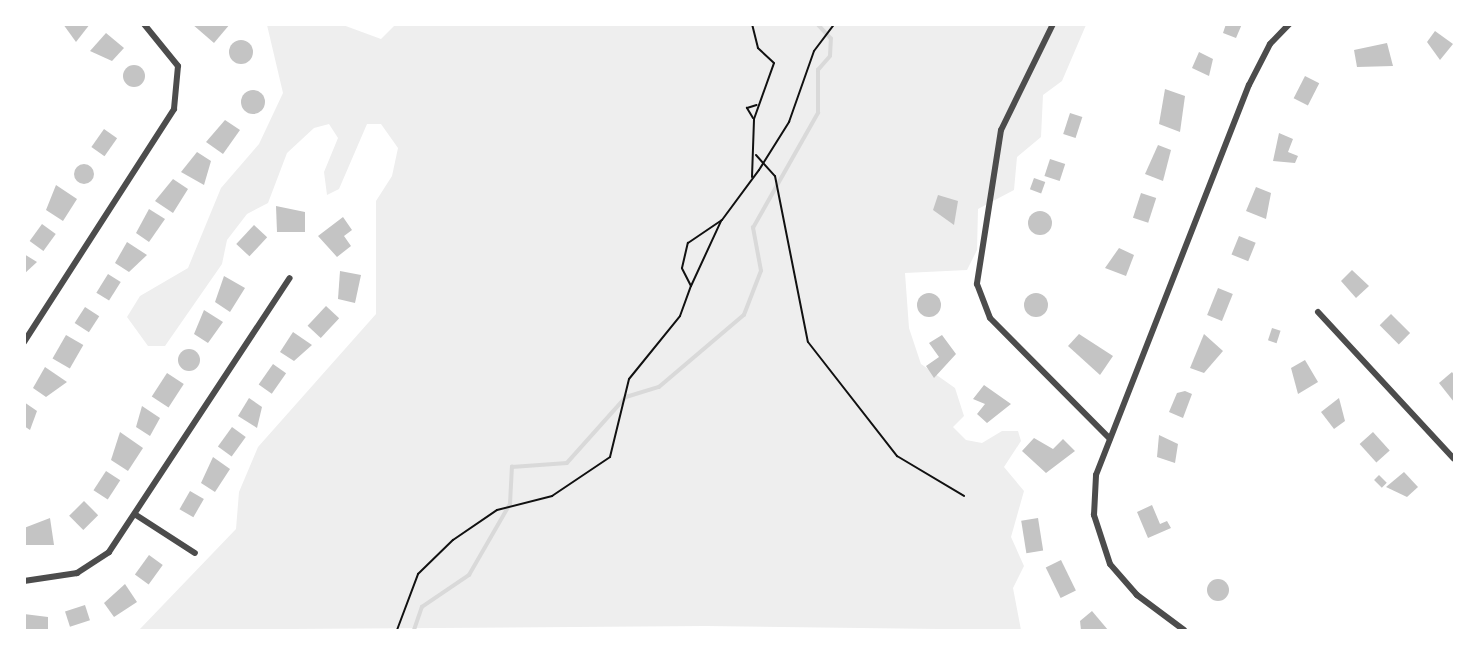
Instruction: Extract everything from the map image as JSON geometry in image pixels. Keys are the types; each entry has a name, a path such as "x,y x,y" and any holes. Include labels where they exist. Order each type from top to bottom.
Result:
{"street":[{"path":"24,342 174,109 178,66 145,24"},
{"path":"1053,24 1001,130 976,284 990,318 1110,439"},
{"path":"1184,631 1137,595 1110,564 1094,515 1097,475 1250,85 1270,44 1289,24"},
{"path":"24,581 89,568 136,515 290,278"},
{"path":"1318,312 1454,459"},
{"path":"136,515 195,552"}],"path":[{"path":"752,24 758,48 774,63 772,76 757,106 754,119 756,155 748,164 752,177"},
{"path":"397,631 418,573 453,540 497,510 552,496 610,457 629,379 680,316 722,220 789,122 814,51 834,24"},
{"path":"754,119 747,108 757,106"},
{"path":"756,155 764,159 780,195 808,342 897,456 964,496"},
{"path":"691,286 682,268 688,243 722,220"}],"shaded area":[{"path":"396,24 1086,25 1062,81 1043,95 1041,137 1017,157 1014,190 978,209 977,250 967,270 905,273 909,328 921,364 955,388 964,416 953,427 966,440 982,443 1002,431 1018,431 1021,441 1004,467 1024,491 1011,537 1024,566 1013,588 1021,630 706,626 139,630 236,529 239,492 258,447 376,314 376,201 392,176 398,148 381,124 367,124 339,189 327,195 324,172 338,138 329,124 314,128 287,153 268,203 247,214 227,240 222,264 165,346 148,346 127,317 140,296 188,268 221,188 259,144 283,93 267,25 343,25 381,39"}],"building":[{"path":"63,24 90,24 76,42"},
{"path":"192,24 230,24 214,43"},
{"path":"1226,24 1242,24 1236,38 1223,33"},
{"path":"1435,31 1453,44 1440,60 1427,42"},
{"path":"106,33 124,48 112,61 90,51"},
{"path":"236,40 246,40 253,47 253,57 246,64 236,64 229,57 229,47"},
{"path":"1387,43 1393,66 1357,67 1354,50"},
{"path":"1199,52 1213,59 1209,76 1192,68"},
{"path":"134,65 142,68 145,76 142,84 134,87 126,84 123,76 126,68"},
{"path":"1305,76 1319,83 1308,106 1294,98"},
{"path":"1165,89 1185,96 1180,132 1159,124"},
{"path":"253,90 261,94 265,102 261,110 253,114 245,110 241,102 245,94"},
{"path":"1070,113 1082,117 1076,138 1063,134"},
{"path":"225,120 240,130 223,154 206,142"},
{"path":"104,129 117,138 104,156 91,147"},
{"path":"1279,133 1293,139 1288,152 1298,156 1295,163 1273,161"},
{"path":"1158,145 1171,150 1163,181 1145,174"},
{"path":"197,152 211,161 204,185 181,172"},
{"path":"1050,159 1065,164 1060,181 1044,176"},
{"path":"84,164 91,167 94,174 91,181 84,184 77,181 74,174 77,167"},
{"path":"1034,178 1045,182 1041,193 1030,189"},
{"path":"173,179 188,189 173,213 155,201"},
{"path":"56,185 77,199 63,221 46,210"},
{"path":"1256,187 1271,193 1266,219 1246,211"},
{"path":"1141,193 1156,198 1148,223 1133,218"},
{"path":"938,195 958,201 954,225 933,210"},
{"path":"276,206 305,212 305,232 277,232"},
{"path":"149,209 165,219 149,242 136,233"},
{"path":"1040,211 1051,218 1052,223 1045,234 1040,235 1029,228 1028,223 1035,212"},
{"path":"343,217 352,230 344,236 351,246 337,257 318,236"},
{"path":"42,224 56,234 43,251 30,241"},
{"path":"254,225 267,237 249,256 236,244"},
{"path":"1239,236 1256,243 1248,261 1232,255"},
{"path":"127,242 147,255 129,272 115,263"},
{"path":"1119,248 1134,255 1126,276 1105,268"},
{"path":"24,254 37,262 24,274"},
{"path":"1352,270 1369,286 1356,298 1341,281"},
{"path":"340,271 361,275 355,303 338,299"},
{"path":"108,274 121,282 109,301 96,293"},
{"path":"224,276 245,288 230,312 215,302"},
{"path":"1218,288 1233,294 1222,321 1207,315"},
{"path":"929,293 940,300 941,305 934,316 929,317 918,310 917,305 924,294"},
{"path":"1036,293 1044,297 1048,305 1044,313 1036,317 1028,313 1024,305 1028,297"},
{"path":"326,306 339,318 321,338 308,326"},
{"path":"85,307 99,316 89,332 75,323"},
{"path":"204,310 223,322 208,343 194,334"},
{"path":"1391,314 1410,333 1399,344 1380,325"},
{"path":"1272,328 1281,331 1277,343 1268,340"},
{"path":"293,332 312,345 294,361 280,352"},
{"path":"1079,334 1113,356 1100,375 1068,346"},
{"path":"1204,334 1223,351 1204,373 1190,368"},
{"path":"66,335 83,345 70,368 52,358"},
{"path":"942,335 956,354 934,378 926,366 939,357 929,343"},
{"path":"189,349 197,352 200,360 197,368 189,371 181,368 178,360 181,352"},
{"path":"1305,360 1318,382 1298,394 1291,368"},
{"path":"273,364 286,373 272,394 259,384"},
{"path":"45,367 67,382 46,397 33,388"},
{"path":"1452,372 1454,375 1454,402 1439,383"},
{"path":"167,373 184,384 169,407 152,396"},
{"path":"984,385 1011,404 987,423 977,414 985,404 973,399"},
{"path":"1185,391 1192,394 1183,418 1169,412 1177,393"},
{"path":"249,398 262,407 257,428 238,416"},
{"path":"1339,398 1345,421 1334,429 1321,412"},
{"path":"24,402 37,411 30,430 24,426"},
{"path":"142,406 160,418 150,436 136,427"},
{"path":"232,427 246,437 232,456 218,446"},
{"path":"120,432 143,448 128,471 111,460"},
{"path":"1373,432 1390,451 1376,463 1360,444"},
{"path":"1159,435 1178,444 1175,463 1157,457"},
{"path":"1034,438 1053,449 1063,439 1075,451 1046,473 1022,451"},
{"path":"213,457 230,469 215,492 201,483"},
{"path":"106,471 120,480 108,500 93,490"},
{"path":"1404,472 1418,487 1407,497 1386,487"},
{"path":"1379,475 1387,483 1382,488 1374,480"},
{"path":"190,491 204,499 193,517 180,509"},
{"path":"84,501 98,515 83,530 69,516"},
{"path":"1152,505 1160,524 1167,521 1171,528 1148,538 1137,512"},
{"path":"50,518 54,545 25,545 24,528"},
{"path":"1038,518 1043,551 1026,553 1021,521"},
{"path":"149,555 163,565 149,584 135,574"},
{"path":"1061,560 1076,591 1061,598 1046,567"},
{"path":"1218,579 1226,582 1229,590 1226,598 1218,601 1210,598 1207,590 1210,582"},
{"path":"125,584 137,602 114,617 104,603"},
{"path":"85,605 90,620 70,627 65,611"},
{"path":"1092,611 1108,630 1081,630 1080,621"},
{"path":"24,614 48,617 48,630 24,630"}],"waterway":[{"path":"414,630 422,607 469,575 510,504 512,467 567,463 626,397 659,387 744,315 761,271 753,228 818,113 818,70 830,56 831,39 817,24"}]}
